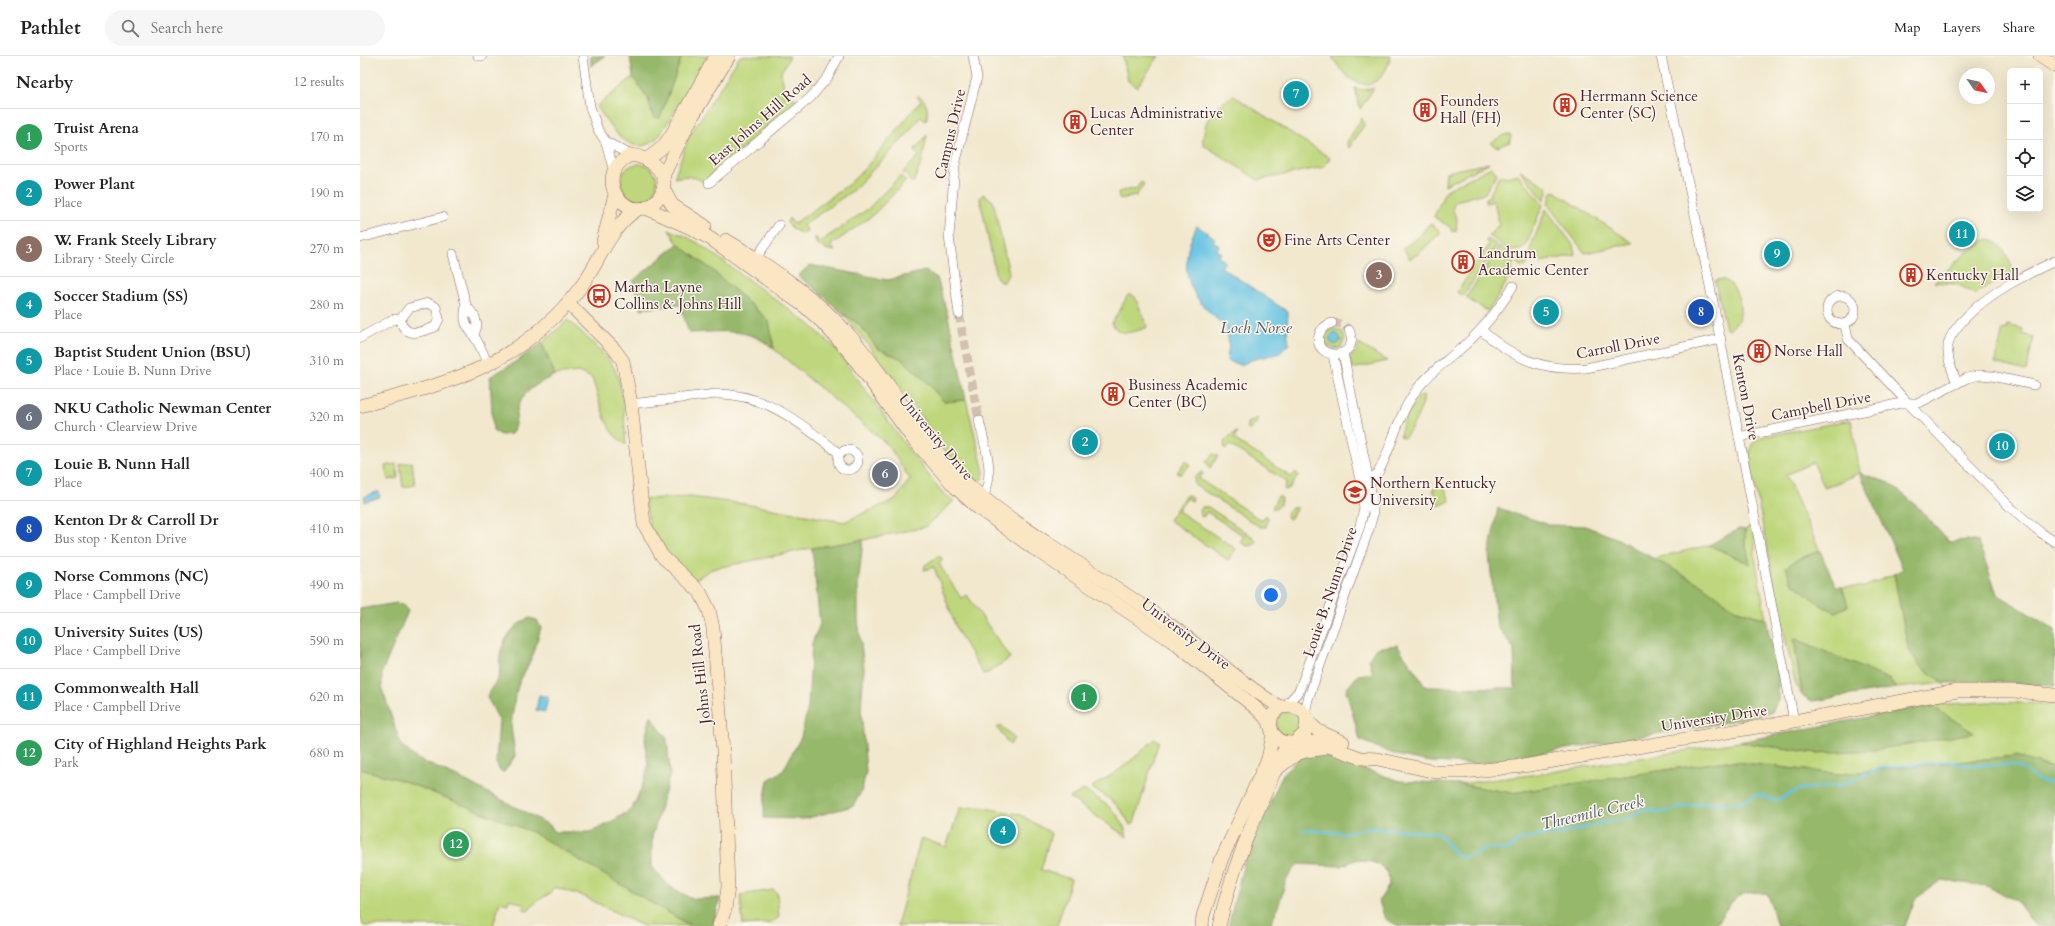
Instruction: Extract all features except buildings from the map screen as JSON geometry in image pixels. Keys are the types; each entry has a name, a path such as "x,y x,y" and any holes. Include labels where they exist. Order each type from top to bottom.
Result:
{"street":[{"path":"583,56 590,108 598,130 606,142 614,172 612,184 615,194 622,203 642,208"},
{"path":"647,159 663,147 672,134 716,56"},
{"path":"360,406 432,388 488,365 532,337 568,303 599,258 615,228 624,218 657,199 692,117 729,56"},
{"name":"East Johns Hill Road","path":"709,183 810,98 828,77 839,56"},
{"name":"Campus Drive","path":"959,314 950,236 954,165 977,77 973,56"},
{"name":"Kenton Drive","path":"1660,56 1721,339 1794,721"},
{"path":"2040,56 2055,66"},
{"path":"606,142 631,155 647,159 654,164 663,182"},
{"path":"614,172 621,162 631,155"},
{"name":"University Drive","path":"663,182 668,199 680,211 756,258 798,287 832,316 854,340 938,451 963,480 980,503 1033,548 1172,641 1256,708 1279,741 1292,743 1317,742 1361,758 1378,759 1436,772 1490,770 1794,721 1956,691 1993,690 2055,695"},
{"path":"599,258 615,194"},
{"name":"University Drive","path":"642,208 691,228 711,239 804,306 822,322 851,354 923,451 955,487 1036,536 1182,633 1234,675 1283,706 1297,707 1318,731 1332,739 1364,750 1378,759"},
{"path":"360,238 443,217"},
{"path":"756,258 779,224"},
{"path":"453,254 466,305 464,316 468,330 474,336 488,365"},
{"path":"1956,383 1948,357 1949,342 1955,329 1982,302 2004,286 2055,261"},
{"path":"1364,479 1374,477 1378,473 1400,417 1418,388 1435,370 1481,330 1499,308 1513,286"},
{"name":"Johns Hill Road","path":"568,303 615,350 623,361 632,404 644,524 662,556 700,592 709,610 713,628 723,751 728,887 719,926"},
{"path":"360,338 394,319 400,320"},
{"path":"1332,323 1323,328 1319,338 1324,351 1333,355 1343,353 1347,350 1351,341 1348,330"},
{"name":"Campbell Drive","path":"1844,324 1848,339 1908,402 2010,507 2040,532 2055,542"},
{"name":"Carroll Drive","path":"1481,330 1515,356 1542,366 1566,370 1586,368 1721,339"},
{"name":"Louie B. Nunn Drive","path":"1283,706 1299,691 1360,526 1364,508 1364,479 1343,353"},
{"name":"Louie B. Nunn Drive","path":"1306,717 1308,699 1373,514 1371,492 1364,479 1333,355"},
{"name":"Campbell Drive","path":"1740,437 1908,402 1919,403 1956,383 1967,378 1980,375 1992,376 2034,385"},
{"path":"632,404 716,394 730,394 750,398 771,406 792,418 840,454"},
{"path":"979,420 989,464 989,483 980,503"},
{"path":"1202,926 1203,916 1222,858 1268,759 1272,715 1283,706"},
{"path":"1219,926 1228,888 1240,855 1282,754 1292,743 1305,733 1306,717"},
{"path":"1275,771 1296,754 1308,750 1333,748"}],"green space":[{"path":"591,56 605,56 591,66"},
{"path":"630,56 682,56 660,118 653,117 648,98 633,77"},
{"path":"682,56 708,56 660,135 650,143 641,146 624,140 609,124 597,106 633,77 648,98 653,117 660,118"},
{"path":"740,56 790,56 781,72 785,92 798,101 703,182 696,178 689,177 674,178 690,135"},
{"path":"1123,56 1159,56 1137,87 1128,81"},
{"path":"1332,56 1391,56 1386,70 1379,79 1372,83 1363,84 1347,76"},
{"path":"1355,88 1363,90 1374,88 1360,109"},
{"path":"919,96 924,100 927,107 926,121 920,117 904,138 852,191 803,225 807,230 804,234 797,232 787,223 789,218 794,224 849,184 868,165 921,101 917,97"},
{"path":"1234,96 1330,158 1324,167 1258,180 1204,145 1203,139 1205,126 1210,115 1223,102"},
{"path":"1362,118 1364,125 1350,147 1348,147 1347,142"},
{"path":"927,135 922,162 913,183 903,172 919,156 914,151"},
{"path":"1504,135 1511,135 1510,142 1497,147 1490,143"},
{"path":"1489,163 1445,185 1446,172"},
{"path":"643,164 652,169 656,175 656,189 652,195 643,200 635,200 626,195 622,189 621,178 626,169 632,165"},
{"path":"1491,167 1497,173 1485,193 1456,201 1453,205 1453,211 1457,219 1456,231 1452,232 1450,227 1434,217 1444,194 1448,189"},
{"path":"1520,170 1546,186 1548,190 1544,200"},
{"path":"1518,174 1543,205 1525,247 1521,250 1512,250 1489,236 1496,227 1499,226 1494,201 1486,203 1485,199 1488,198 1500,175 1507,177"},
{"path":"900,176 906,181 873,215 831,245 835,251 825,249 816,243 815,237 820,242 868,209"},
{"path":"1141,182 1144,184 1136,196 1119,199 1118,192 1132,189 1135,190"},
{"path":"1554,191 1633,243 1585,253 1548,205 1552,192"},
{"path":"983,194 993,201 1009,273 1004,282 1000,282 996,276 980,199"},
{"path":"1546,209 1573,245 1575,255 1540,262 1531,255 1530,249"},
{"path":"1430,223 1440,231 1440,233 1418,254 1410,259 1403,248 1419,237"},
{"path":"669,230 698,243 809,324 835,348 914,457 942,492 954,501 925,527 863,540 812,548 712,569 694,580 660,546 650,527 644,499 690,497 745,504 844,522 896,499 910,479 888,445 774,349 769,321 712,270 678,244"},
{"path":"1487,239 1497,245 1463,296 1457,292 1489,244 1486,241"},
{"path":"1987,239 1992,240 2004,251 2013,272 1975,294 1957,284 1934,282 1965,254"},
{"path":"678,244 712,270 769,321 774,349 754,337 734,332 689,333 680,305 641,309 633,281"},
{"path":"1499,247 1512,256 1512,268 1501,292 1488,311 1466,298"},
{"path":"1523,255 1527,257 1529,261 1527,265 1523,267 1519,265 1517,261 1519,257"},
{"path":"810,265 888,280 925,271 937,278 948,316 966,400 944,402 927,382 902,359 877,348 860,325 842,313 798,276"},
{"path":"1721,279 1730,283 1736,291 1740,307 1739,317 1729,330 1726,329 1715,281"},
{"path":"1128,295 1135,297 1147,326 1146,328 1127,333 1118,331 1112,323"},
{"path":"842,313 860,325 877,348 902,359 927,382 944,402 966,400 984,472 982,479 978,481 968,474 950,456 887,369"},
{"path":"568,320 603,354 613,366 617,374 622,394 626,445 613,434 605,419 592,378 578,372 555,375 542,343"},
{"path":"2007,325 2023,329 2022,334 2034,337 2026,371 1995,363 2003,329 2006,330"},
{"path":"1336,329 1342,332 1345,338 1341,347 1335,349 1326,345 1324,338 1330,330"},
{"path":"542,343 555,375 534,386 525,394 519,404 511,434 501,435 493,430 490,377"},
{"path":"1359,344 1387,361 1352,369 1350,358 1357,350"},
{"path":"1423,395 1422,404 1414,423 1404,438 1401,437 1402,428 1413,405 1419,397"},
{"path":"1257,418 1259,420 1250,430 1247,428 1247,423"},
{"path":"1851,420 1860,473 1825,488 1813,462 1786,475 1820,551 1798,559 1848,606 1842,587 1864,587 1894,574 1908,648 1920,666 1944,683 1896,688 1890,680 1794,638 1802,695 1796,686 1783,628 1749,455 1752,444 1761,437"},
{"path":"1237,432 1234,439 1291,477 1296,472 1298,476 1290,488 1285,490 1284,488 1287,482 1230,445 1225,450 1224,442 1231,435"},
{"path":"1213,454 1218,456 1210,468 1206,461"},
{"path":"1185,461 1190,465 1181,474 1177,473"},
{"path":"412,462 415,485 403,487 400,464"},
{"path":"396,464 398,478 388,480 385,466"},
{"path":"1201,472 1203,473 1199,479 1262,521 1266,515 1268,517 1266,527 1260,527 1195,485 1194,478"},
{"path":"1860,473 1889,483 1915,504 1949,542 1967,540 1978,542 1997,594 2055,630 2055,686 1991,682 1944,683 1920,666 1908,648 1894,574 1903,569"},
{"path":"1443,484 1450,501 1439,506 1433,489"},
{"path":"1189,495 1193,500 1192,501 1187,498 1178,511 1236,549 1228,560 1169,520 1185,496"},
{"path":"1278,496 1282,498 1280,505 1276,509 1272,508"},
{"path":"1202,507 1208,507 1253,537 1256,542 1254,545 1247,546 1240,542 1244,536 1207,512 1203,517 1201,516 1199,510"},
{"path":"1297,507 1290,519 1287,517 1287,512 1292,508"},
{"path":"1498,508 1550,525 1585,526 1616,538 1702,585 1734,609 1766,619 1778,676 1778,700 1772,712 1727,722 1477,764 1430,762 1396,755 1360,740 1346,690 1358,675 1373,673 1369,659 1376,648 1397,645 1426,687 1515,688 1514,649 1497,626 1489,554"},
{"path":"1752,525 1755,537 1755,557 1766,619 1734,609 1702,585 1652,559 1709,545 1750,564 1745,542 1745,530"},
{"path":"1739,529 1745,530 1745,542 1750,564 1709,545"},
{"path":"863,540 858,586 858,619 864,668 861,708 866,772 861,792 853,806 804,819 764,818 764,803 768,780 783,771 801,737 808,707 812,643 820,624 812,548"},
{"path":"1820,551 1836,587 1842,587 1848,606 1836,612 1822,606 1791,582 1786,567 1798,559"},
{"path":"939,556 943,559 939,564 961,598 967,595 1010,658 988,673 983,674 957,630 934,567 924,570 925,565"},
{"path":"397,603 405,606 408,611 382,672 382,689 401,745 417,759 466,781 551,826 554,832 590,832 608,824 632,809 642,787 648,767 645,738 651,716 667,739 670,774 652,837 652,867 669,886 692,899 720,898 713,926 691,926 532,832 401,780 360,769 360,609"},
{"path":"529,618 537,620 541,628 531,659 519,683 515,696 511,726 515,756 504,772 500,771 496,763 499,720 487,697 499,676 500,656 503,644 518,624"},
{"path":"1794,638 1890,680 1896,688 1812,701 1802,695"},
{"path":"1989,702 2055,704 2055,769 2016,756 1839,774 1726,761 1512,793 1458,784 1539,774 1739,742 1817,753 1973,733 1930,705"},
{"path":"1930,705 1974,733 1874,750 1817,753 1739,742"},
{"path":"1288,712 1297,715 1300,724 1297,733 1288,736 1279,733 1276,724 1279,715"},
{"path":"1001,726 1014,738 1010,745 997,728"},
{"path":"1154,739 1159,741 1134,823 1130,825 1119,808 1105,796 1093,789 1093,786 1126,765"},
{"path":"1318,754 1400,781 1458,784 1512,793 1726,761 1839,774 2016,756 2055,769 2055,926 2035,926 2017,901 1987,886 1941,880 1915,899 1905,926 1777,926 1768,894 1757,892 1742,895 1736,899 1725,910 1715,926 1399,926 1385,919 1379,901 1389,885 1388,873 1379,864 1358,859 1340,866 1298,864 1286,880 1279,904 1270,926 1228,926 1245,859 1283,774 1301,756"},
{"path":"360,769 401,780 532,832 691,926 643,926 583,896 554,887 549,894 537,901 528,911 523,909 524,904 509,899 508,904 500,902 493,926 364,926 360,917"},
{"path":"1083,790 1105,803 1117,814 1125,829 1127,837 1070,798"},
{"path":"979,807 1019,814 1051,833 1041,870 1071,879 1057,926 897,926 921,838 946,847 960,808"},
{"path":"773,890 777,893 779,917 771,923 743,925 740,895"}],"water":[{"name":"Loch Norse","path":"1197,226 1215,238 1213,241 1219,246 1216,250 1221,253 1218,257 1225,261 1221,267 1288,312 1287,329 1289,344 1280,353 1251,360 1241,365 1227,361 1229,344 1226,326 1213,316 1203,305 1189,282 1187,256 1190,241"},
{"path":"1333,334 1337,334 1339,335 1339,343 1333,344 1330,341 1330,337"},
{"path":"379,492 380,497 365,502 364,497"},
{"path":"539,695 548,697 545,712 536,710"}],"waterway":[{"name":"Threemile Creek","path":"1303,830 1343,833 1371,828 1436,833 1442,837 1451,850 1457,855 1465,857 1490,848 1509,849 1520,840 1541,835 1555,835 1603,823 1628,819 1641,810 1651,810 1659,813 1703,803 1735,804 1758,794 1773,800 1779,799 1800,789 1838,786 1881,768 1947,761 1965,765 2014,765 2026,771 2039,781 2055,784"}],"tunnel":[{"path":"959,314 979,420"},
{"path":"1332,323 1342,324 1349,330"}],"place":[{"name":"Louie B. Nunn Hall","path":"1296,94"},
{"name":"Herrmann Science Center (SC)","path":"1565,105"},
{"name":"Founders Hall (FH)","path":"1425,110"},
{"name":"Lucas Administrative Center","path":"1075,122"},
{"name":"Commonwealth Hall","path":"1962,234"},
{"name":"Fine Arts Center","path":"1269,240"},
{"name":"Norse Commons (NC)","path":"1777,254"},
{"name":"Landrum Academic Center","path":"1463,262"},
{"name":"W. Frank Steely Library","path":"1379,275"},
{"name":"Kentucky Hall","path":"1911,275"},
{"name":"Martha Layne Collins & Johns Hill","path":"599,296"},
{"name":"Baptist Student Union (BSU)","path":"1546,312"},
{"name":"Kenton Dr & Carroll Dr","path":"1701,312"},
{"name":"Norse Hall","path":"1759,351"},
{"name":"Business Academic Center (BC)","path":"1113,394"},
{"name":"Power Plant","path":"1085,442"},
{"name":"University Suites (US)","path":"2002,446"},
{"name":"NKU Catholic Newman Center","path":"885,474"},
{"name":"Northern Kentucky University","path":"1355,492"},
{"name":"Truist Arena","path":"1084,697"},
{"name":"Soccer Stadium (SS)","path":"1003,831"},
{"name":"City of Highland Heights Park","path":"456,844"}]}
